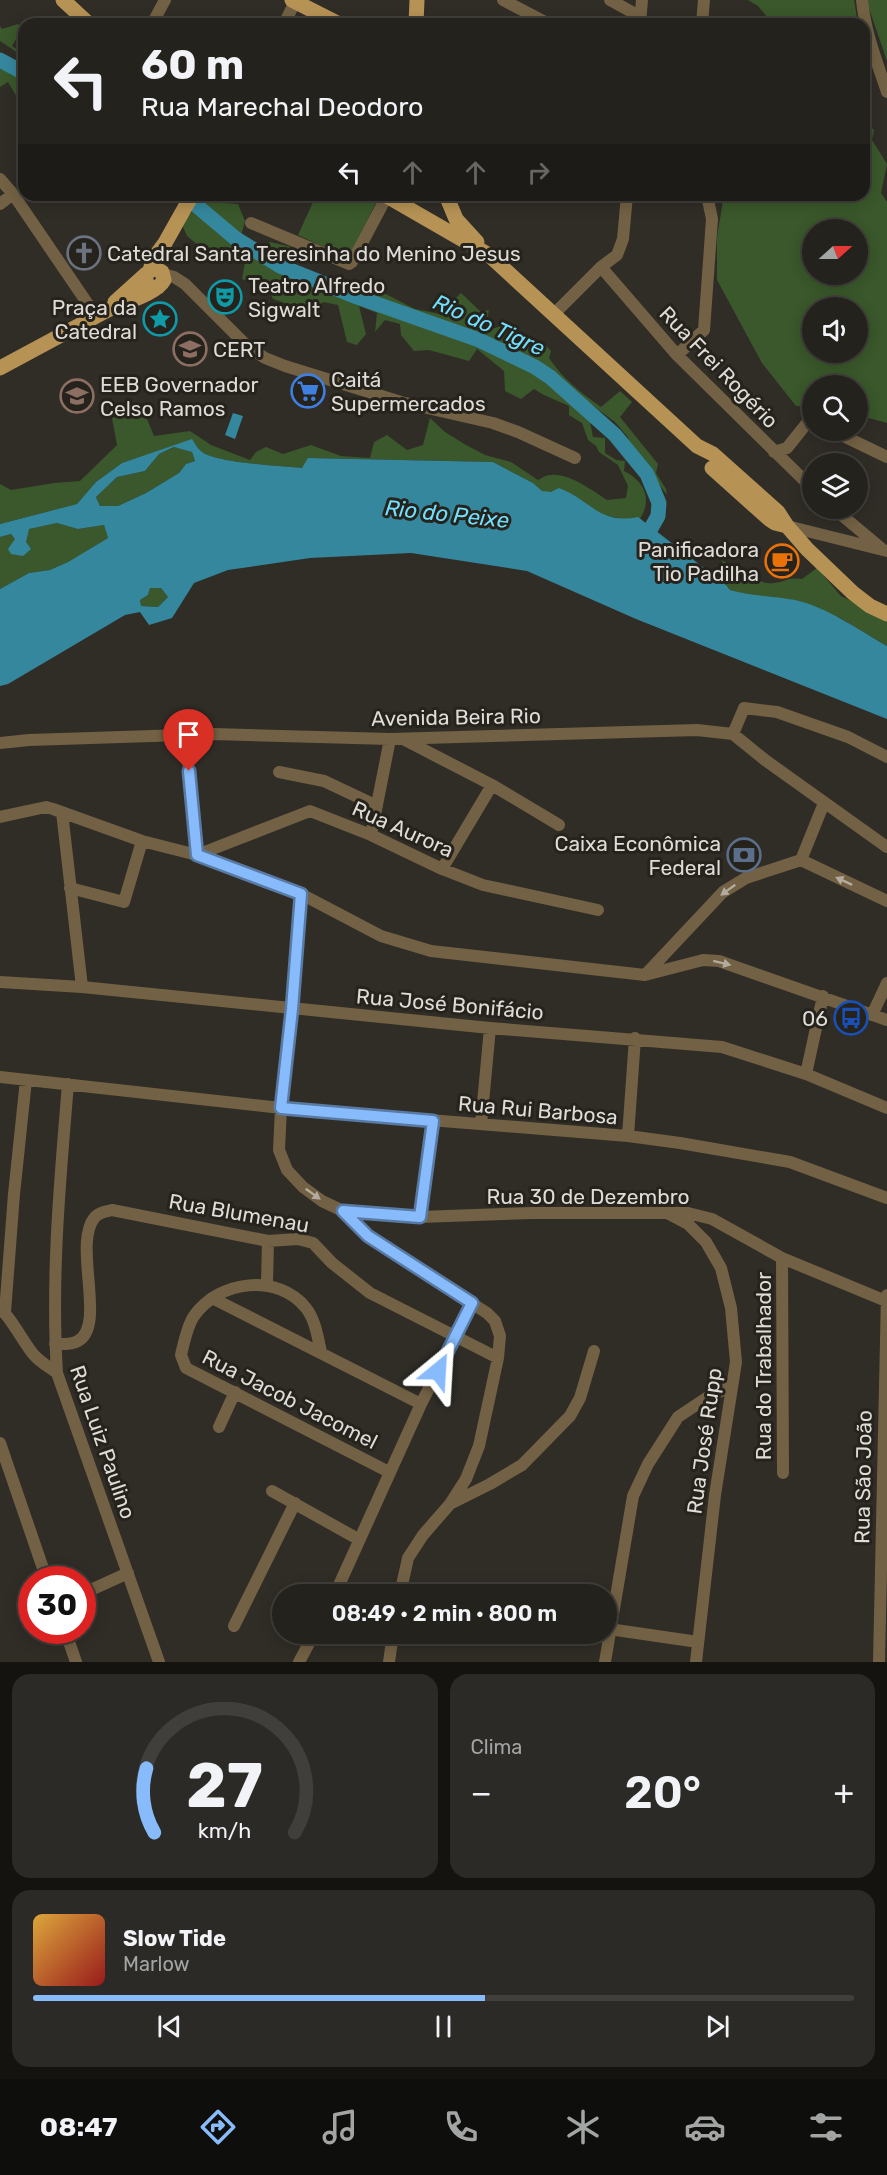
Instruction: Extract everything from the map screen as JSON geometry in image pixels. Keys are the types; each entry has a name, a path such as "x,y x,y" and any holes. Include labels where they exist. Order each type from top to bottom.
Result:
{"main road":[{"path":"63,0 82,18"},
{"path":"416,18 417,0"},
{"path":"294,1 327,18"},
{"path":"0,369 102,313 157,277 154,258 189,201"},
{"path":"396,201 489,255"},
{"path":"412,209 440,213 445,201"},
{"path":"448,201 456,219 489,255 697,446 713,454 733,479 757,502 778,512 807,549 853,593 870,606 887,614"},
{"path":"441,226 446,218 456,219"}],"street":[{"path":"155,18 165,0"},
{"path":"503,0 538,18"},
{"path":"610,0 638,18"},
{"path":"641,18 642,0"},
{"path":"702,18 704,0"},
{"path":"862,0 866,18"},
{"path":"287,18 294,1"},
{"path":"870,37 887,92"},
{"path":"0,179 18,201"},
{"path":"0,204 13,194"},
{"path":"18,201 102,313"},
{"path":"251,222 349,264 383,201"},
{"path":"554,314 617,255 623,239 626,201"},
{"path":"677,355 704,330 712,219 708,201"},
{"name":"Rua Frei Rogério","path":"602,267 677,355 802,479"},
{"path":"157,277 174,277 185,284 248,347 265,358 401,402 493,423 575,458"},
{"path":"774,452 787,448 802,429"},
{"path":"854,441 887,457"},
{"path":"847,519 886,551"},
{"path":"787,526 886,551"},
{"path":"885,842 824,803 733,734 744,708 777,712 848,737 887,756"},
{"name":"Avenida Beira Rio","path":"0,743 29,740 214,735 396,739 696,730 733,734"},
{"path":"371,835 396,739 492,785 559,825"},
{"path":"187,750 197,855"},
{"path":"279,772 324,781 377,806"},
{"path":"442,869 492,785"},
{"path":"801,860 824,803"},
{"path":"0,817 46,807 142,841 197,855 301,894 381,936 432,951 645,975 703,960 719,961 887,1020"},
{"name":"Rua Aurora","path":"197,855 310,811 371,835 442,869 483,885 597,910"},
{"path":"62,812 82,987"},
{"path":"70,888 124,902 142,841"},
{"path":"645,975 723,892 746,878 801,860 887,901"},
{"path":"301,894 281,1108 279,1150 287,1170 322,1201 343,1211 368,1236 487,1313 495,1321 500,1336 498,1358 479,1446 466,1479 450,1504 423,1535 408,1558 402,1584"},
{"path":"668,948 684,965"},
{"name":"Rua José Bonifácio","path":"0,982 82,987 490,1028 635,1038 722,1047 806,1074 887,1108"},
{"path":"872,1015 887,983"},
{"path":"806,1074 823,996"},
{"path":"481,1124 490,1028"},
{"path":"628,1136 635,1038"},
{"name":"Rua Rui Barbosa","path":"0,1077 281,1108 628,1136 680,1143 790,1162 887,1198"},
{"path":"26,1080 2,1311 36,1357 57,1373"},
{"name":"Rua Luiz Paulino","path":"68,1084 57,1203 55,1344 57,1373 159,1662"},
{"path":"420,1217 433,1121"},
{"name":"Rua Blumenau","path":"55,1344 69,1344 79,1340 87,1332 91,1319 88,1276 90,1226 94,1218 112,1210 268,1241 298,1239 313,1244 370,1293 498,1358"},
{"name":"Rua 30 de Dezembro","path":"343,1211 420,1217 532,1213 688,1213 711,1219 782,1258 887,1298"},
{"name":"Rua José Rupp","path":"668,1213 688,1224 706,1242 721,1268 731,1308 736,1362 715,1495 696,1662"},
{"path":"268,1241 267,1284 295,1298 308,1309 321,1352"},
{"name":"Rua do Trabalhador","path":"782,1258 783,1473"},
{"name":"Rua Jacob Jacomel","path":"267,1284 250,1284 233,1289 202,1306 192,1318 180,1355 186,1368 389,1472"},
{"name":"Rua São João","path":"879,1662 884,1531 887,1298"},
{"path":"212,1299 421,1404"},
{"path":"339,1584 421,1404 472,1303"},
{"path":"450,1504 522,1465 570,1416 580,1398 594,1351"},
{"path":"617,1585 633,1496 648,1464 678,1417 708,1397 732,1386"},
{"path":"219,1427 235,1392"},
{"path":"0,1443 42,1566"},
{"path":"272,1491 358,1539"},
{"path":"234,1626 295,1503"},
{"path":"96,1588 128,1573"},
{"path":"617,1630 698,1642"},
{"path":"70,1644 76,1662"},
{"path":"298,1662 308,1644"},
{"path":"389,1662 392,1644"},
{"path":"605,1662 607,1644"}],"green space":[{"path":"748,0 854,0 857,18 768,18 758,6"},
{"path":"866,0 887,0 887,61"},
{"path":"18,24 18,36 12,46 18,50 18,53 0,41 0,26 2,29"},
{"path":"0,62 18,72 18,99 8,82 0,87"},
{"path":"870,126 874,130 872,140 887,164 881,193 887,202 887,423 868,418 868,375 802,375 802,406 796,406 762,363 717,280 717,237 723,201 870,201"},
{"path":"199,201 238,204 245,221 241,236"},
{"path":"314,201 377,201 348,258 298,235"},
{"path":"195,208 250,252 283,270 465,337 500,351 524,365 582,408 590,422 593,437 605,438 605,453 616,460 625,461 624,471 638,481 645,493 645,507 638,522 602,515 542,491 533,483 493,462 309,458 302,468 219,458 201,451 192,440 122,463 96,482 77,504 0,524 0,484 11,490 80,481 117,445 112,418 141,404 154,436 190,431 211,445 250,460 256,452 266,447 283,454 311,445 341,456 370,458 374,442 387,435 407,450 423,445 430,418 445,432 466,445 485,455 511,462 538,480 547,476 565,476 607,500 626,498 628,486 618,465 599,452 596,446 588,440 582,423 569,415 569,406 534,389 521,399 505,391 504,371 477,349 469,361 429,350 414,351 401,335 400,324 385,320 375,332 377,313 359,306 366,334 357,345 347,342 338,305 323,302 313,313 273,299 268,288 242,279 246,257 223,251 209,254 187,236 183,227"},
{"path":"270,242 296,248 293,261 266,247"},
{"path":"348,279 366,284 415,309 440,314 461,293 481,312 489,310 487,319 492,329 510,323 529,343 543,342 551,351 549,358 566,379 601,407 620,391 632,402 620,417 658,464 656,473 667,495 615,422 536,363 476,335 340,284"},
{"path":"175,447 192,452 195,461 186,464 179,473 146,493 118,506 100,506 96,497 117,477 145,471 159,454"},
{"path":"57,523 78,529 104,525 108,538 68,562 50,570 29,573 0,589 0,537 11,534 16,539 26,542 28,529"},
{"path":"722,560 747,576 767,583 802,579 817,568 841,596 887,619 887,646 840,618 730,590 726,585"},
{"path":"150,588 161,588 168,597 158,607 141,606 140,600 148,595"}],"water":[{"path":"233,413 243,416 235,439 225,435"},
{"name":"Rio do Peixe","path":"192,439 201,451 219,458 302,468 308,458 493,462 533,483 542,491 551,492 559,488 570,493 604,515 625,519 638,517 730,590 807,603 887,646 887,719 636,619 527,571 411,553 310,558 228,570 194,583 172,618 149,625 140,612 125,615 8,684 0,686 0,589 29,573 50,570 68,562 108,538 104,525 78,529 57,523 29,529 26,542 31,549 23,556 11,554 8,549 15,539 11,534 0,537 0,524 77,504 96,482 122,463","holes":["174,447 192,452 195,461 186,464 179,473 146,493 118,506 100,506 96,497 117,477 145,471 159,454","150,588 161,588 168,597 158,607 141,606 140,600 148,595"]}],"waterway":[{"name":"Rio do Tigre","path":"0,60 18,70"},
{"name":"Rio do Tigre","path":"191,201 235,238 280,266 357,297 479,340 535,367 550,377 615,435 647,474 659,503 658,516 642,544"}],"place":[{"name":"Catedral Santa Teresinha do Menino Jesus","path":"84,253"},
{"name":"Teatro Alfredo Sigwalt","path":"225,297"},
{"name":"Praça da Catedral","path":"160,319"},
{"name":"CERT","path":"190,349"},
{"name":"Caitá Supermercados","path":"308,391"},
{"name":"EEB Governador Celso Ramos","path":"77,396"},
{"name":"Panificadora Tio Padilha","path":"782,561"},
{"name":"Caixa Econômica Federal","path":"744,855"},
{"name":"06","path":"851,1018"}],"route":[{"path":"189,771 197,855 301,894 281,1108 433,1121 420,1217 343,1211 368,1236 472,1303 438,1371"}]}
